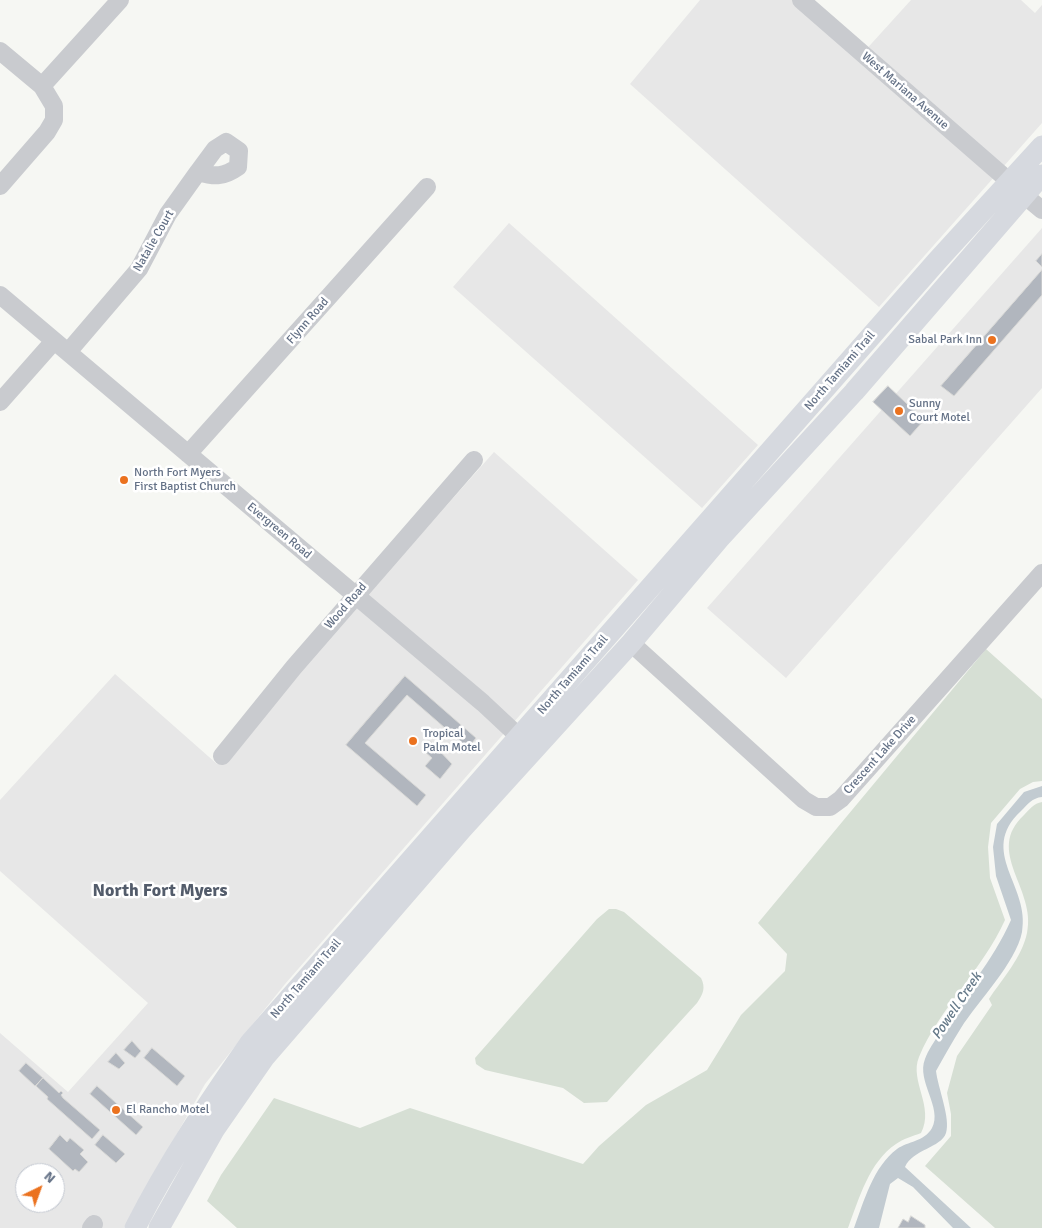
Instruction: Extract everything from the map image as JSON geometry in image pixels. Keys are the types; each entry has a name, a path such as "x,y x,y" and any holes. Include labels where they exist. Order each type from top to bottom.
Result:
{"main road":[{"name":"North Tamiami Trail","path":"135,1228 194,1123 250,1043 324,959 526,743 631,642 719,538 800,450 986,239 989,228 1005,202 1017,188 1042,146"},
{"name":"North Tamiami Trail","path":"160,1228 214,1130 264,1058 822,390 955,240 1030,176 1042,157"},
{"name":"North Tamiami Trail","path":"1017,188 1042,175"},
{"path":"800,450 802,430 823,398 822,390"},
{"path":"757,498 760,485 777,460 779,451 778,441"},
{"path":"305,1010 303,1000 305,989 324,959"},
{"path":"264,1058 271,1039 285,1020 284,1004"}],"street":[{"path":"42,86 120,0"},
{"name":"West Mariana Avenue","path":"800,0 1042,210"},
{"path":"0,50 42,86 54,106 54,120 47,132 0,186"},
{"name":"Natalie Court","path":"0,402 140,269 168,214 198,172"},
{"name":"Flynn Road","path":"188,454 426,187"},
{"name":"Evergreen Road","path":"0,295 483,703 526,743"},
{"name":"Wood Road","path":"222,756 294,667 474,460"},
{"name":"Crescent Lake Drive","path":"631,642 804,800 816,807 830,807 841,799 871,767 1042,573"}],"shaded area":[{"path":"700,0 799,0 862,54 911,0 1021,0 1035,13 1042,5 1042,123 879,307 630,84"},
{"path":"509,223 758,445 702,508 453,287"},
{"path":"1042,228 1042,388 786,678 707,608"},
{"path":"494,452 638,580 285,984 205,1084 124,1228 0,1228 0,1033 68,1092 148,1003 0,871 0,800 115,674 217,764"},
{"path":"986,649 1042,699 1042,781 1033,782 1020,789 991,823 988,847 990,878 1005,920 985,955 938,1022 919,1057 917,1075 925,1114 925,1123 921,1133 896,1144 879,1161 866,1182 848,1228 237,1228 207,1201 221,1175 274,1098 360,1128 410,1108 583,1164 599,1146 646,1105 707,1070 741,1015 785,971 787,954 758,923"},
{"path":"1042,786 1042,797 1033,800 1021,811 1009,826 1004,841 1004,855 1023,915 1022,932 1018,944 1005,969 968,1017 936,1071 946,1112 946,1133 939,1142 914,1156 905,1167 971,1228 953,1228 913,1187 898,1178 890,1184 879,1228 854,1228 870,1185 889,1156 901,1146 925,1136 932,1128 934,1112 924,1076 923,1067 925,1059 949,1018 996,949 1011,920 996,876 993,847 997,824 1024,792"},
{"path":"1042,802 1042,1228 995,1228 925,1166 951,1136 951,1114 947,1093 957,1056 992,1005 989,999 1011,967 1025,942 1028,917 1025,901 1010,857 1009,843 1013,829 1024,815 1034,805"},
{"path":"609,909 624,912 701,978 703,991 697,1003 607,1102 584,1103 563,1088 485,1070 476,1064 475,1058 597,919"}],"building":[{"path":"1042,254 1042,267 1036,261"},
{"name":"Sabal Park Inn","path":"1042,270 1042,295 954,396 941,386"},
{"name":"Sunny Court Motel","path":"888,386 924,420 910,436 873,402"},
{"path":"405,676 476,738 468,748 407,695 365,743 426,795 417,806 346,745"},
{"path":"431,742 452,764 440,779 425,766 432,758 424,751"},
{"path":"132,1041 141,1051 135,1058 124,1050"},
{"path":"152,1048 185,1076 177,1086 144,1058"},
{"path":"116,1053 125,1063 119,1069 108,1062"},
{"path":"26,1063 43,1078 35,1086 19,1071"},
{"path":"43,1078 59,1093 61,1091 63,1098 100,1130 92,1139 47,1099 48,1097 36,1086"},
{"name":"El Rancho Motel","path":"97,1086 143,1127 136,1135 90,1094"},
{"path":"60,1135 67,1142 70,1138 84,1150 80,1154 88,1162 79,1172 75,1169 73,1171 49,1149"},
{"path":"103,1135 125,1154 116,1163 95,1145"},
{"path":"911,1216 925,1225 925,1228 898,1228 903,1219 908,1222"}],"place":[{"name":"Sabal Park Inn","path":"992,340"},
{"name":"Sunny Court Motel","path":"899,411"},
{"name":"North Fort Myers First Baptist Church","path":"124,480"},
{"name":"Tropical Palm Motel","path":"413,741"},
{"name":"El Rancho Motel","path":"116,1110"}],"district":[{"name":"North Fort Myers","path":"160,891"}],"water label":[{"name":"Powell Creek","path":"957,1006"}]}
